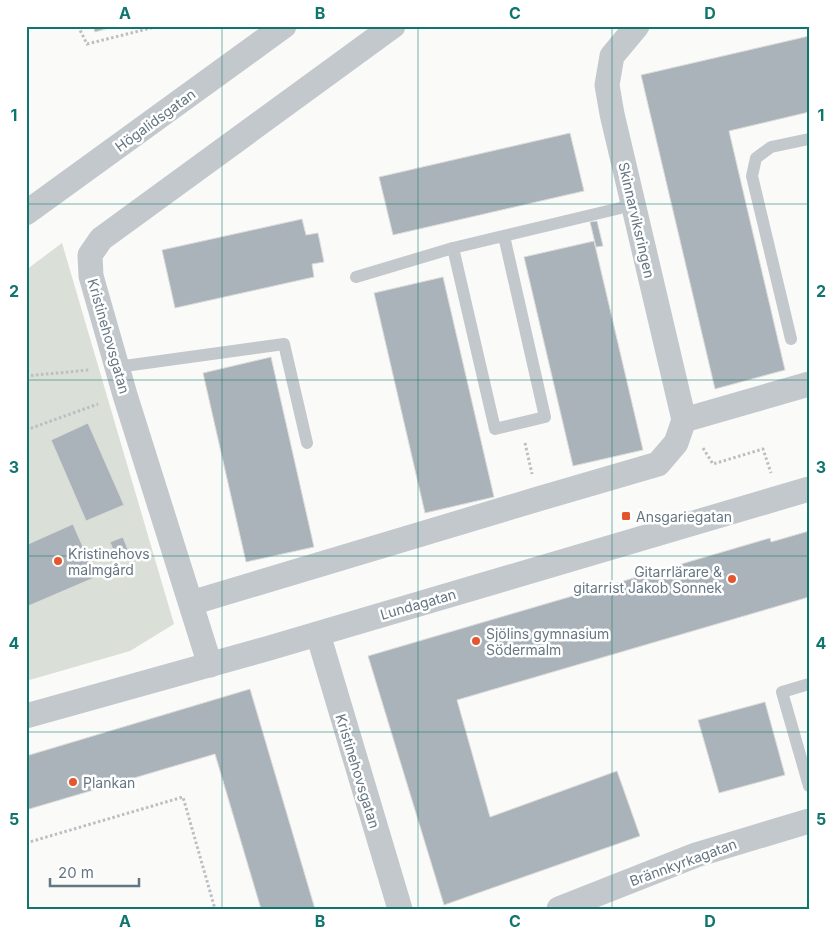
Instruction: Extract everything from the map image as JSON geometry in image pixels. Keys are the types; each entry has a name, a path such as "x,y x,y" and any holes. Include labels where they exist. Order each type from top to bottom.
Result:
{"street":[{"name":"Högalidsgatan","path":"26,213 284,26"},
{"name":"Kristinehovsgatan","path":"210,664 125,395 91,276 90,255 101,239 393,26"},
{"name":"Skinnarviksringen","path":"637,26 612,56 607,85 612,114 684,420"},
{"path":"191,603 538,498 658,464 676,443 684,420 809,384"},
{"name":"Lundagatan","path":"26,716 318,634 809,489"},
{"name":"Kristinehovsgatan","path":"318,634 400,909"},
{"name":"Brännkyrkagatan","path":"572,907 696,855 809,821"}],"lane":[{"path":"791,339 752,176 756,158 771,147 809,138"},
{"path":"356,277 452,248 633,205"},
{"path":"452,248 495,429 512,426 545,417 504,236"},
{"path":"117,367 284,344 307,443"},
{"path":"809,684 782,692 809,786"}],"path":[{"path":"78,26 87,44 159,26"},
{"path":"26,376 117,367"},
{"path":"26,430 125,395"},
{"path":"523,434 533,481"},
{"path":"713,464 763,448 770,472"},
{"path":"26,843 183,798 215,909"}],"shaded area":[{"path":"62,243 174,624 130,651 26,681 26,270"}],"building":[{"path":"93,26 116,26 95,32"},
{"path":"809,36 809,112 729,131 785,370 715,389 641,75"},
{"path":"570,133 584,191 393,235 379,177"},
{"path":"302,219 306,235 318,233 324,262 312,264 314,277 175,308 162,250"},
{"path":"597,221 603,246 596,247 590,222"},
{"path":"594,241 643,450 573,466 524,257"},
{"path":"443,277 494,497 425,513 374,293"},
{"path":"271,357 314,547 246,562 203,373"},
{"path":"88,423 124,505 86,521 51,440"},
{"name":"Kristinehovs malmgård","path":"73,524 96,577 26,607 26,545"},
{"path":"809,531 809,597 457,700 490,817 617,771 640,836 444,905 368,656 770,538 771,542"},
{"path":"123,537 130,555 117,560 110,542"},
{"name":"Plankan","path":"250,689 315,909 261,909 215,754 26,810 26,756"},
{"path":"765,702 785,775 719,793 698,720"}],"place":[{"name":"Ansgariegatan","path":"626,516"},
{"name":"Kristinehovs malmgård","path":"58,561"},
{"name":"Gitarrlärare & gitarrist Jakob Sonnek","path":"732,579"},
{"name":"Sjölins gymnasium Södermalm","path":"476,641"},
{"name":"Plankan","path":"73,782"}]}
